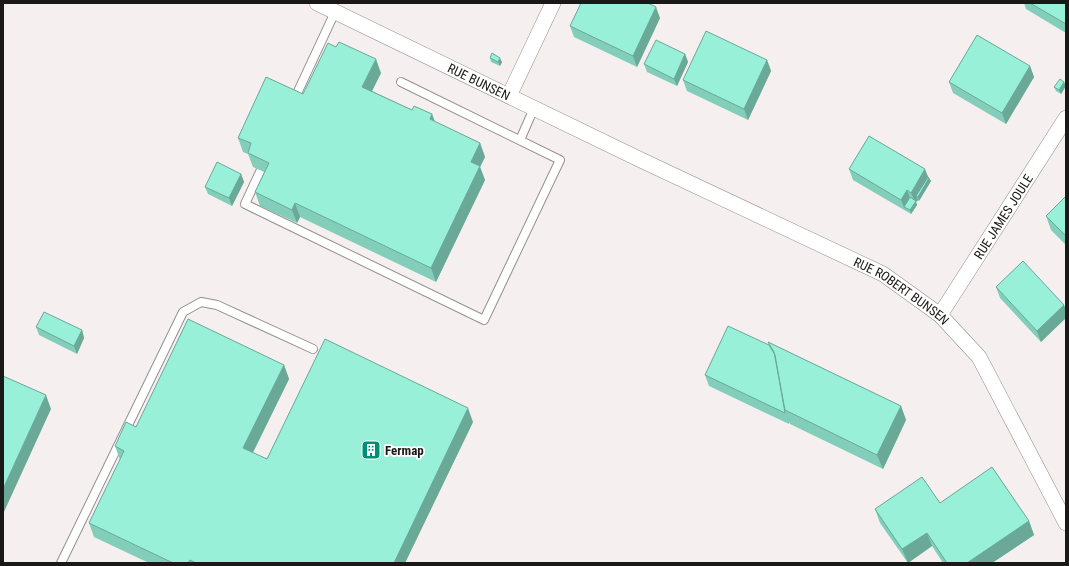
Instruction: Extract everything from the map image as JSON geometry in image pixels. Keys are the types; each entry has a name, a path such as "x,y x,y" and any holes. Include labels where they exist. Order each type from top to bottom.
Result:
{"street":[{"name":"RUE BUNSEN","path":"317,3 642,160"},
{"path":"509,96 553,3"},
{"name":"RUE JAMES JOULE","path":"940,315 1066,118"},
{"name":"RUE ROBERT BUNSEN","path":"642,160 883,274 940,315 979,357 1066,523"}],"lane":[{"path":"289,111 335,12"},
{"path":"269,154 245,204 484,320 560,160 401,82"},
{"path":"520,140 534,108"},
{"path":"61,563 183,312 201,302 217,305 313,349"}],"building":[{"path":"581,3 648,3 656,7 633,56 570,26"},
{"path":"1030,3 1066,3 1066,24"},
{"path":"706,31 767,60 744,109 683,80"},
{"path":"977,35 1030,66 1002,113 949,82"},
{"path":"656,40 685,54 674,79 644,64"},
{"path":"339,42 376,59 362,87 412,110 414,106 432,114 430,119 480,143 471,162 480,166 431,268 295,203 292,210 255,192 269,163 248,153 251,143 238,138 266,77 303,94 328,43 336,47"},
{"path":"492,53 500,58 498,62 490,58"},
{"path":"1060,79 1064,82 1059,90 1054,87"},
{"path":"869,136 925,169 911,193 907,190 901,200 849,169"},
{"path":"217,162 241,174 229,198 205,187"},
{"path":"928,177 929,178 918,197 916,196"},
{"path":"1066,196 1066,236 1046,216"},
{"path":"910,197 916,201 910,210 904,207"},
{"path":"1023,261 1064,305 1037,331 996,287"},
{"path":"44,312 82,330 74,346 36,327"},
{"name":"Fermap","path":"188,319 284,365 243,448 267,459 325,339 468,408 394,563 196,563 190,560 188,563 173,563 89,523 124,451 115,446 126,422 136,427"},
{"path":"728,326 769,345 775,355 785,413 705,375"},
{"path":"768,342 901,406 877,455 785,410 774,352"},
{"path":"3,376 46,395 3,489"},
{"path":"992,467 1029,521 967,563 947,563 927,533 902,549 875,509 922,477 940,503"}],"place":[{"name":"Fermap","path":"371,450"}]}
